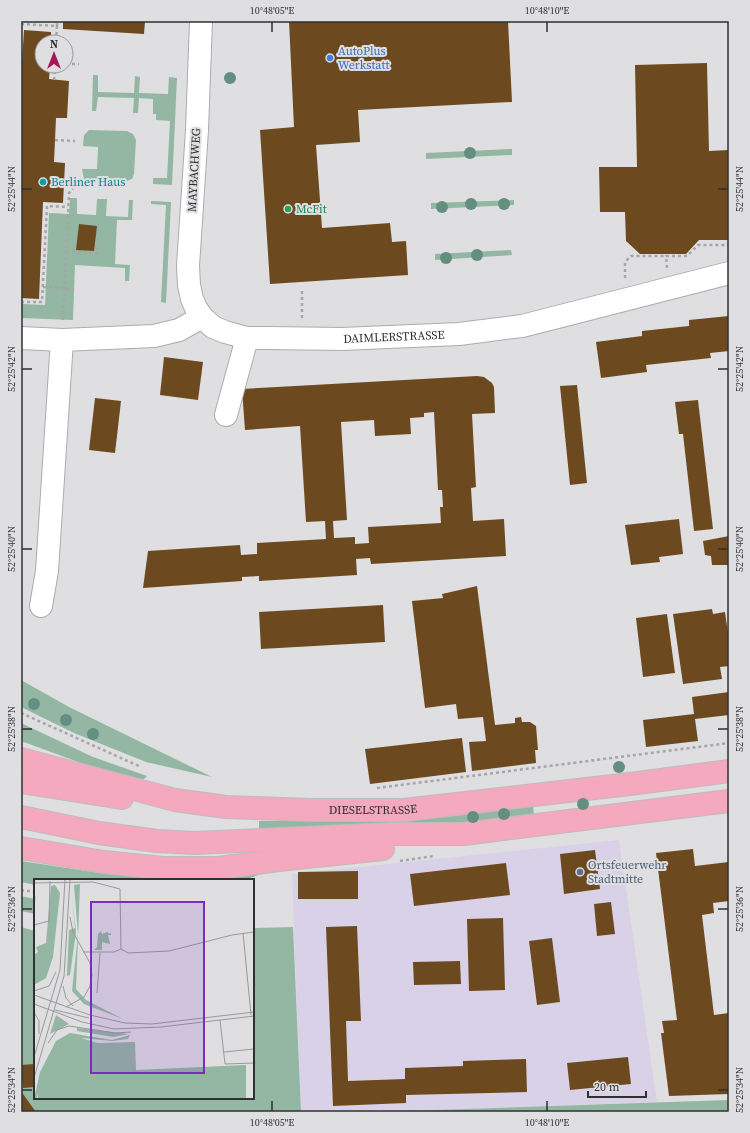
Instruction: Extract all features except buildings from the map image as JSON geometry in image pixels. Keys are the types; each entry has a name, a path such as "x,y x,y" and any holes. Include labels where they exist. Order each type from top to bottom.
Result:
{"main road":[{"name":"DIESELSTRASSE","path":"21,759 175,800 226,807 311,810 404,810 729,771"},
{"path":"21,782 116,798 175,800"},
{"path":"21,848 104,862 163,868 218,868 393,848 464,834 729,801"},
{"path":"21,817 99,833 157,841 194,843 391,834 464,834"}],"street":[{"name":"MAYBACHWEG","path":"201,21 197,130 188,272 192,299 202,317"},
{"name":"DAIMLERSTRASSE","path":"202,317 213,327 247,338 342,339 436,335 486,331 522,326 729,273"},
{"path":"21,338 62,340 154,336 179,330 202,317"},
{"path":"226,415 247,338"},
{"path":"41,606 47,571 62,340"}],"path":[{"path":"56,34 57,21"},
{"path":"21,24 57,26"},
{"path":"74,64 79,64"},
{"path":"54,74 54,80"},
{"path":"55,140 75,141"},
{"path":"62,340 69,193 73,189"},
{"path":"21,302 42,302 46,206 49,206 49,202"},
{"path":"49,206 68,207"},
{"path":"631,298 624,277 625,262 631,256 687,256 698,245 729,245"},
{"path":"66,251 97,254 98,248"},
{"path":"666,256 666,267 672,288"},
{"path":"43,288 74,289"},
{"path":"302,291 302,339"},
{"path":"21,713 142,768"},
{"path":"371,788 729,744"},
{"path":"21,890 34,892"}],"shaded area":[{"path":"619,840 657,1102 375,1112 301,1112 292,874"}],"green space":[{"path":"93,75 98,75 98,92 134,93 135,76 140,77 139,93 168,94 169,77 177,78 172,185 153,184 153,178 167,178 170,121 156,120 156,114 153,114 153,99 139,98 138,113 133,113 134,98 98,97 96,111 92,111"},
{"path":"89,130 127,131 133,134 136,140 134,174 132,179 124,182 84,179 82,169 97,169 98,147 83,146 84,135"},
{"path":"512,149 512,155 426,159 426,153"},
{"path":"70,198 77,198 77,214 96,215 97,199 107,199 106,216 128,217 129,200 133,200 132,220 117,220 115,264 130,265 129,281 125,281 125,268 75,265 73,320 21,318 21,304 45,305 49,213 69,214"},
{"path":"514,200 514,205 431,209 431,203"},
{"path":"151,201 171,202 166,303 161,302 166,205 151,204"},
{"path":"511,250 512,255 435,260 435,254"},
{"path":"21,680 69,707 212,777 146,762 74,733 21,707"},
{"path":"21,723 93,757 147,776 143,780 89,766 21,741"},
{"path":"533,806 534,815 451,824 366,828 259,828 259,821 369,821"},
{"path":"21,861 100,873 161,877 273,868 247,879 34,879 34,885 21,882"},
{"path":"21,896 34,899 34,914 21,911"},
{"path":"21,927 34,931 34,1099 254,1099 254,928 293,927 301,1112 21,1112"},
{"path":"729,1100 729,1112 375,1112"}],"place":[{"name":"AutoPlus Werkstatt","path":"330,58"},
{"name":"Berliner Haus","path":"43,182"},
{"name":"McFit","path":"288,209"},
{"name":"Ortsfeuerwehr Stadtmitte","path":"580,872"}]}
